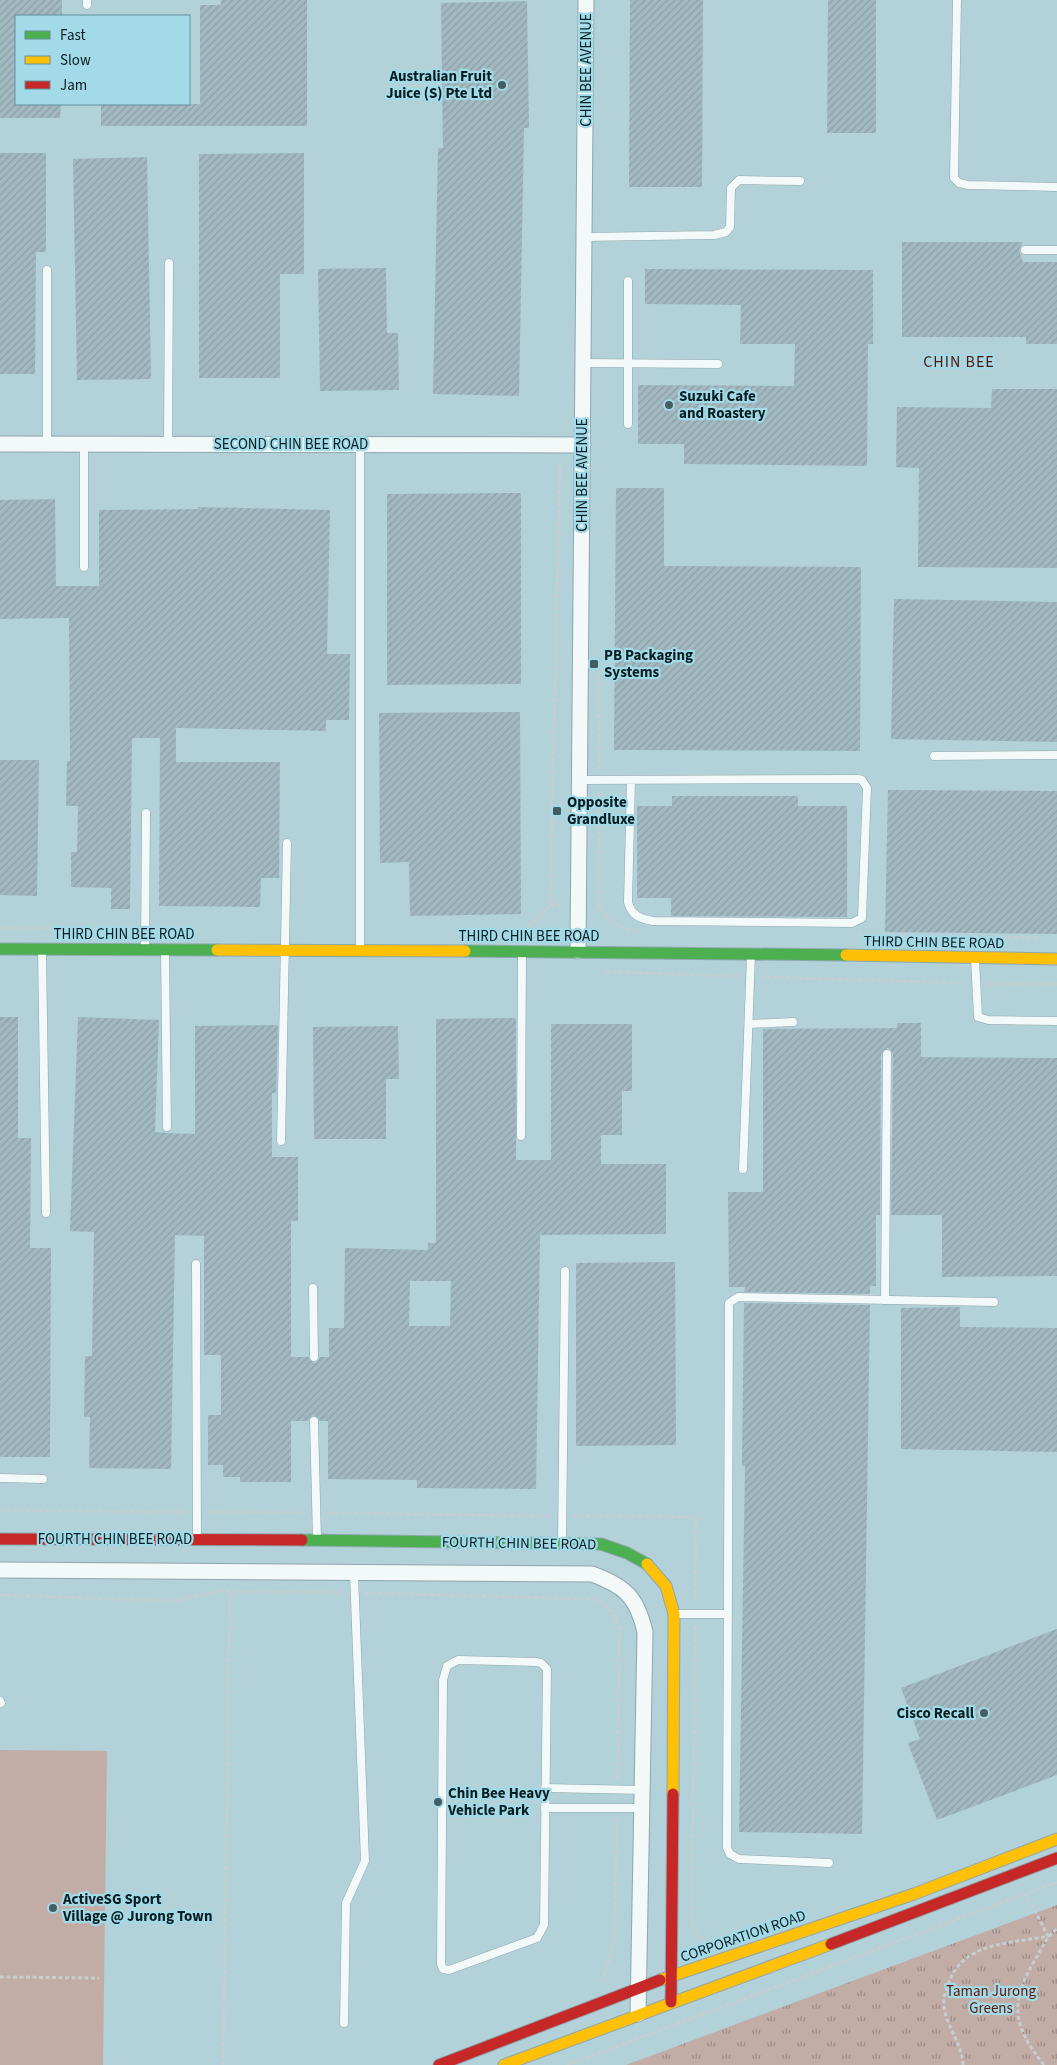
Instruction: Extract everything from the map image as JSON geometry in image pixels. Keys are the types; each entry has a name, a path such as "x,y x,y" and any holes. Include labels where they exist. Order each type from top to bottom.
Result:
{"street":[{"name":"CHIN BEE AVENUE","path":"578,951 586,0"},
{"name":"SECOND CHIN BEE ROAD","path":"0,444 583,445"},
{"name":"THIRD CHIN BEE ROAD","path":"0,949 578,951 1057,959"},
{"name":"FOURTH CHIN BEE ROAD","path":"0,1539 197,1538 601,1544 627,1551 644,1561 658,1573 670,1590 674,1614 671,2002"},
{"name":"FOURTH CHIN BEE ROAD","path":"0,1570 592,1574 615,1582 630,1596 641,1615 646,1632 638,2014"},
{"name":"CORPORATION ROAD","path":"439,2065 521,2031 672,1976 950,1882 1057,1839"},
{"path":"504,2065 638,2014 784,1962 1057,1858"}],"lane":[{"path":"957,0 954,178 959,183 968,185 1057,187"},
{"path":"584,236 714,235 726,232 730,227 732,188 734,183 739,180 800,182"},
{"path":"1025,250 1057,250"},
{"path":"168,444 169,263"},
{"path":"47,270 47,444"},
{"path":"628,281 628,424"},
{"path":"583,363 718,364"},
{"path":"84,444 84,567"},
{"path":"360,445 360,951"},
{"path":"934,756 1057,756"},
{"path":"580,780 631,780 862,780 867,788 862,918 852,923 693,922 653,921 636,916 630,910 628,902 631,780"},
{"path":"145,949 146,813"},
{"path":"281,1141 287,843"},
{"path":"42,949 46,1213"},
{"path":"165,950 167,1127"},
{"path":"521,1136 522,952"},
{"path":"743,1169 751,955"},
{"path":"975,958 978,1017 988,1020 1057,1021"},
{"path":"749,1024 793,1022"},
{"path":"885,1300 887,1054"},
{"path":"196,1264 197,1538"},
{"path":"562,1543 566,1271"},
{"path":"313,1288 314,1357"},
{"path":"829,1863 739,1859 730,1854 727,1848 728,1306 730,1300 738,1297 994,1302"},
{"path":"314,1421 317,1540"},
{"path":"0,1478 43,1479"},
{"path":"344,2023 346,1903 365,1861 354,1573"},
{"path":"674,1614 727,1614"},
{"path":"458,1660 536,1662 544,1666 548,1675 545,1808 544,1925 541,1934 537,1938 454,1970 443,1968 443,1680 447,1666 451,1662 458,1660"},
{"path":"545,1788 643,1790"},
{"path":"545,1808 642,1808"}],"path":[{"path":"526,940 527,928 550,905 560,445"},
{"path":"750,976 976,984 1057,984"},
{"path":"0,1510 696,1517 692,1921 695,1931 704,1938 709,1947"},
{"path":"224,2065 230,1591"},
{"path":"0,1595 175,1600 230,1591 354,1592 592,1599 605,1604 614,1614 619,1628 617,1790"},
{"path":"600,1985 614,1943 617,1808"},
{"path":"567,2065 1057,1882"},
{"path":"1026,1894 1048,1936"},
{"path":"1044,2065 1026,2038 1017,2004 1025,1976 1048,1936 1057,1929"},
{"path":"963,2065 961,2048 943,2005 944,1994 953,1974 967,1958 986,1947 1048,1936"},
{"path":"0,1977 99,1978"}],"green space":[{"name":"ActiveSG Sport Village @ Jurong Town","path":"0,1750 107,1751 103,2065 0,2065"},
{"name":"Taman Jurong Greens","path":"1057,1905 1057,2065 626,2065"}],"building":[{"path":"0,0 62,0 62,15 15,15 15,105 61,105 60,118 0,118"},
{"path":"221,0 307,0 307,126 101,126 101,105 200,104 200,5 221,5"},
{"path":"630,0 703,0 702,187 629,187"},
{"path":"828,0 876,0 876,133 827,133"},
{"path":"527,1 529,128 524,128 519,396 433,394 438,148 443,148 441,3"},
{"path":"0,153 46,153 46,252 36,252 35,374 0,374"},
{"path":"304,153 304,274 280,274 280,378 199,378 199,154"},
{"path":"147,157 151,379 77,380 73,159"},
{"path":"902,242 1023,242 1019,250 1023,262 1057,262 1057,344 1026,344 1026,337 902,337"},
{"path":"386,268 387,333 398,333 399,390 320,391 318,269"},
{"path":"645,269 873,270 873,344 868,344 867,466 684,464 684,444 638,444 638,385 794,386 795,344 740,344 741,305 645,304"},
{"path":"992,389 1057,389 1057,568 918,567 919,468 896,467 897,407 991,408"},
{"path":"616,488 664,488 664,566 861,567 860,751 614,750"},
{"path":"521,493 521,684 387,685 387,494"},
{"path":"55,499 56,586 99,586 99,510 198,509 198,507 330,510 327,654 350,654 349,720 326,720 326,731 176,728 176,762 280,762 279,878 261,878 260,907 159,906 160,738 132,738 130,909 111,909 111,888 71,887 71,852 77,852 78,806 66,806 67,761 70,761 69,618 0,619 0,500"},
{"path":"894,599 1057,602 1057,742 891,739"},
{"path":"520,712 521,914 410,916 409,862 380,863 379,713"},
{"path":"0,760 39,760 37,896 0,895"},
{"path":"888,790 1057,791 1057,934 885,932"},
{"path":"672,796 798,796 798,806 847,806 847,917 671,916 671,898 637,898 637,806 672,806"},
{"path":"0,1017 18,1017 18,1138 31,1138 30,1248 51,1248 50,1457 0,1457"},
{"path":"78,1017 159,1020 155,1132 167,1133 195,1134 195,1026 278,1025 276,1093 272,1093 272,1157 298,1157 298,1221 291,1221 291,1357 308,1357 314,1363 320,1357 329,1357 329,1328 344,1328 345,1248 428,1250 428,1243 436,1243 436,1019 516,1018 516,1160 551,1160 551,1024 632,1024 632,1091 622,1091 622,1135 601,1135 601,1164 666,1164 666,1234 540,1235 536,1489 417,1488 417,1480 328,1479 328,1421 320,1421 314,1415 308,1421 291,1421 291,1482 240,1482 240,1477 223,1477 223,1465 208,1465 208,1415 221,1415 221,1355 204,1355 204,1236 175,1235 171,1469 89,1468 90,1417 84,1417 85,1356 92,1356 94,1232 70,1231","holes":["410,1281 451,1281 450,1326 409,1326"]},
{"path":"897,1023 921,1023 921,1057 1057,1058 1057,1276 942,1277 942,1215 891,1215 893,1054 887,1048 881,1054 880,1215 876,1215 876,1286 870,1286 870,1294 744,1292 745,1287 729,1287 728,1192 763,1192 763,1029 897,1028"},
{"path":"398,1026 399,1079 386,1079 386,1139 314,1139 313,1027"},
{"path":"675,1262 676,1445 576,1446 576,1263"},
{"path":"744,1303 870,1305 862,1834 739,1832 745,1466 742,1466"},
{"path":"960,1307 960,1327 1057,1328 1057,1452 901,1449 901,1308"},
{"name":"Cisco Recall","path":"1057,1629 1057,1775 937,1820 908,1743 920,1739 901,1688"}],"traffic: fast":[{"path":"0,949 217,950"},
{"path":"465,951 846,955"},
{"path":"302,1540 601,1544 627,1553 647,1564"}],"traffic: slow":[{"path":"217,950 465,951"},
{"path":"846,955 1057,959"},
{"path":"647,1564 666,1586 674,1614 673,1794"},
{"path":"660,1980 914,1894 1057,1839"},
{"path":"504,2065 831,1944"}],"traffic: jam":[{"path":"0,1539 302,1540"},
{"path":"671,2002 673,1794"},
{"path":"831,1944 1057,1858"},
{"path":"439,2065 660,1980"}],"place":[{"name":"Australian Fruit Juice (S) Pte Ltd","path":"502,85"},
{"name":"Suzuki Cafe and Roastery","path":"669,405"},
{"name":"PB Packaging Systems","path":"594,664"},
{"name":"Opposite Grandluxe","path":"557,811"},
{"name":"Cisco Recall","path":"984,1713"},
{"name":"Chin Bee Heavy Vehicle Park","path":"438,1802"},
{"name":"ActiveSG Sport Village @ Jurong Town","path":"53,1908"}],"district":[{"name":"CHIN BEE","path":"959,361"}]}
